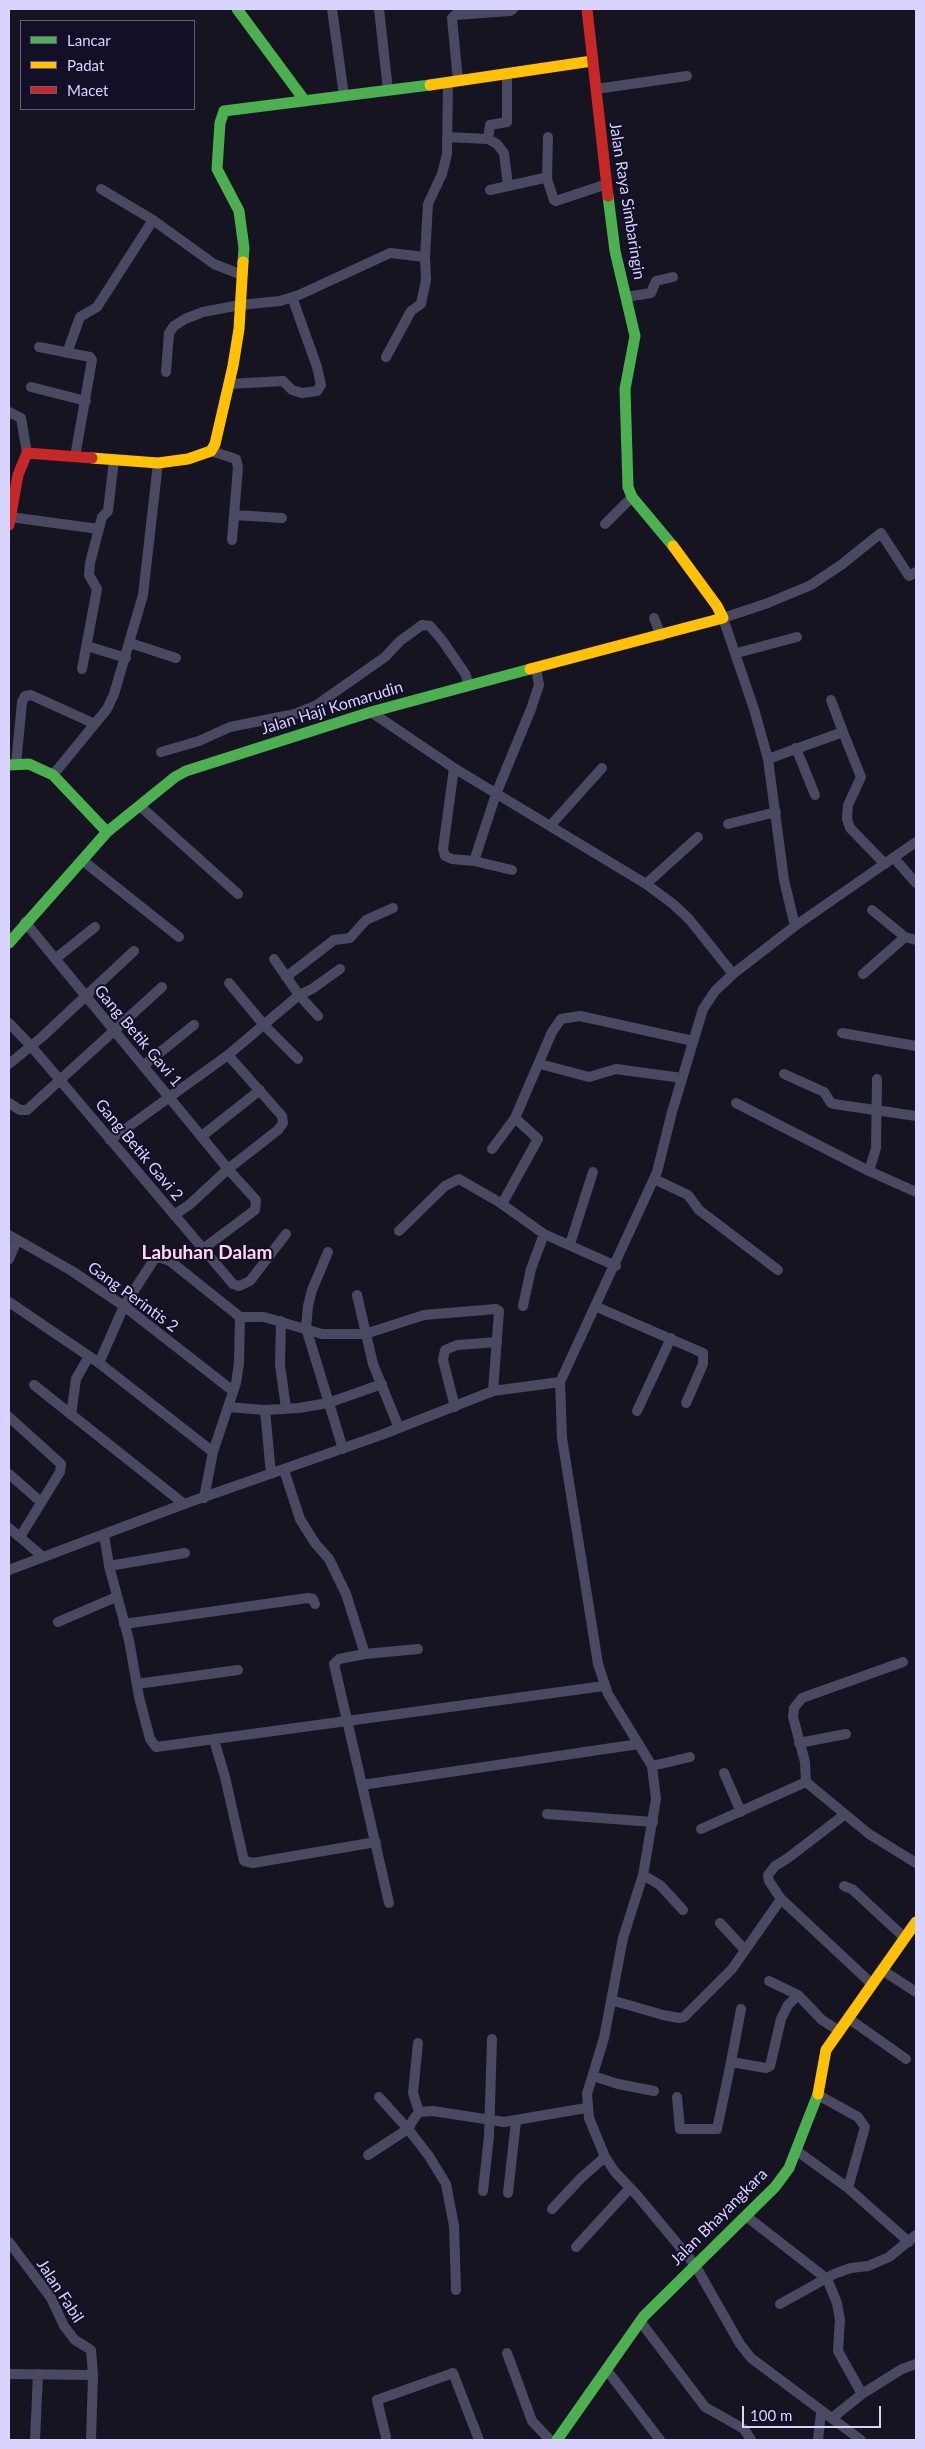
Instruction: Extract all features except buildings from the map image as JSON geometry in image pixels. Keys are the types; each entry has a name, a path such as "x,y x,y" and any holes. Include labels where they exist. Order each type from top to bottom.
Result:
{"street":[{"path":"236,9 305,101"},
{"path":"332,9 344,96"},
{"path":"379,9 388,90"},
{"path":"386,357 411,310 421,304 426,280 425,257 428,204 442,174 447,154 452,82 452,18 456,15 510,11 513,9"},
{"name":"Jalan Raya Simbaringin","path":"588,9 592,61 615,251 635,336 625,389 628,487 632,497 675,548 720,612"},
{"path":"211,451 218,433 239,329 244,248 239,211 219,175 216,162 222,115 228,109 452,82 592,61"},
{"path":"488,139 490,125 508,122 507,74"},
{"path":"596,89 687,76"},
{"path":"447,136 488,139 497,144 504,153 508,186"},
{"path":"548,137 547,179 554,200 556,201 606,184"},
{"path":"490,190 547,179"},
{"path":"101,189 153,220 222,269 242,275"},
{"path":"67,354 80,317 97,307 153,220"},
{"path":"166,372 169,333 174,326 203,312 292,297 390,253 425,257"},
{"path":"626,297 651,293 656,281 673,277"},
{"path":"229,384 283,381 292,390 302,394 317,391 321,386 317,367 292,297"},
{"path":"39,347 90,357 92,360 75,456"},
{"path":"31,387 86,401"},
{"path":"9,412 21,418 27,453 18,475 10,521 99,529"},
{"path":"27,453 158,463 188,459 211,451 236,459 235,515 232,540"},
{"path":"82,669 97,588 89,573 102,517 107,512 111,494 114,460"},
{"path":"53,775 111,702 126,658 143,595 158,463"},
{"path":"605,524 632,497"},
{"path":"235,515 282,518"},
{"path":"796,926 784,880 768,759 736,653 720,612 768,603 811,585 841,565 881,533 909,576 916,572"},
{"name":"Jalan Haji Komarudin","path":"9,943 25,922 107,832 175,777 186,771 467,681 536,669 657,628 720,612"},
{"path":"161,752 199,741 230,727 295,714 315,706 385,657 400,641 422,625 432,628 467,681"},
{"path":"736,653 797,637"},
{"path":"130,643 176,658"},
{"path":"87,646 126,658"},
{"path":"474,862 496,794 539,685 536,669"},
{"path":"95,724 28,694 22,702 13,764 29,764 53,775 107,832"},
{"path":"830,700 861,777 848,805 847,819 850,828 885,864"},
{"path":"371,712 454,768 646,884 673,904 688,919 733,974"},
{"path":"768,759 843,732"},
{"path":"796,748 815,795"},
{"path":"454,768 443,849 445,856 452,860 474,862 512,870"},
{"path":"550,826 602,768"},
{"path":"140,806 238,894"},
{"path":"728,824 776,812"},
{"path":"646,884 698,838"},
{"path":"861,2440 832,2418 821,2413 751,2358 740,2344 695,2265 604,2157 586,2108 586,2094 604,2038 623,1938 643,1875 656,1799 652,1766 604,1686 598,1664 564,1447 560,1382 597,1307 654,1180 703,1009 715,991 733,974 796,926 916,842"},
{"path":"894,858 916,883"},
{"path":"82,860 179,937"},
{"path":"286,977 335,940 350,938 366,920 393,908"},
{"path":"872,910 905,938 916,940"},
{"name":"Gang Betik Gavi 1","path":"25,922 228,1169 256,1200 256,1208 204,1248"},
{"path":"55,959 95,927"},
{"path":"863,974 905,938"},
{"path":"9,1064 134,951"},
{"path":"274,959 299,995 318,1016"},
{"path":"110,1140 228,1055 299,995 312,989 340,970"},
{"path":"229,983 264,1025 298,1060"},
{"path":"9,1103 25,1110 115,1032 162,988"},
{"path":"492,1149 515,1118 540,1064 552,1032 561,1019 568,1017 594,1018 694,1041"},
{"name":"Gang Betik Gavi 2","path":"9,1023 31,1046 234,1284 239,1286 250,1281 286,1234"},
{"path":"143,1066 194,1025"},
{"path":"842,1033 916,1046"},
{"path":"174,1215 189,1205 228,1169 278,1130 283,1123 282,1116 228,1055"},
{"path":"540,1064 588,1077 616,1069 682,1078"},
{"path":"784,1074 824,1092 831,1103 916,1116"},
{"path":"869,1171 876,1148 877,1079"},
{"path":"202,1136 260,1090"},
{"path":"736,1103 869,1171 916,1192"},
{"path":"502,1204 538,1139 515,1118"},
{"path":"570,1244 593,1172"},
{"path":"399,1232 454,1179 463,1180 502,1204 544,1234 616,1266"},
{"path":"654,1180 688,1195 699,1210 778,1270"},
{"path":"522,1306 530,1269 544,1234"},
{"path":"9,1259 13,1238"},
{"name":"Gang Perintis 2","path":"13,1238 72,1271 124,1306 233,1392"},
{"path":"328,1252 312,1290 306,1328 343,1449"},
{"path":"99,1363 124,1306 155,1258 162,1258 240,1317 256,1315 322,1334 365,1334 424,1315 496,1309 499,1312 494,1391"},
{"path":"357,1295 373,1364 399,1428"},
{"path":"9,1302 90,1356 213,1452"},
{"path":"597,1307 700,1350 705,1356 699,1376 686,1403"},
{"path":"204,1498 213,1452 233,1392 239,1363 240,1317"},
{"path":"281,1321 280,1365 286,1408"},
{"path":"637,1411 671,1338"},
{"path":"455,1406 444,1360 445,1350 457,1345 496,1342"},
{"path":"71,1415 76,1379 90,1356"},
{"path":"9,1570 184,1504 343,1449 494,1391 560,1382"},
{"path":"228,1407 265,1410 299,1408 328,1403 382,1384"},
{"path":"34,1385 184,1504"},
{"path":"265,1410 271,1474"},
{"path":"9,1418 61,1464 60,1472 19,1537 9,1541"},
{"path":"284,1470 300,1519 315,1543 329,1560 346,1594 364,1654"},
{"path":"9,1474 42,1502"},
{"path":"9,1528 43,1557"},
{"path":"104,1534 109,1566 150,1739 156,1747 604,1686"},
{"path":"109,1566 185,1553"},
{"path":"58,1622 116,1597"},
{"path":"124,1624 308,1598 313,1599 315,1604"},
{"path":"389,1903 334,1664 339,1659 364,1654 418,1649"},
{"path":"903,1662 802,1698 794,1708 793,1717 805,1762 806,1782 844,1815 890,1848 916,1863"},
{"path":"137,1684 238,1670"},
{"path":"799,1743 846,1734"},
{"path":"214,1740 225,1777 244,1861 254,1863 376,1842"},
{"path":"362,1785 639,1744"},
{"path":"652,1766 690,1757"},
{"path":"724,1772 741,1812"},
{"path":"701,1829 806,1782"},
{"path":"547,1814 652,1822"},
{"path":"844,1815 770,1871 769,1881 781,1899 872,1984"},
{"path":"643,1875 660,1885 683,1910"},
{"path":"844,1886 852,1889 905,1938"},
{"path":"612,2000 663,2015 684,2017 732,1969 781,1899"},
{"path":"720,1922 745,1950"},
{"name":"Jalan Bhayangkara","path":"557,2440 640,2321 775,2187 797,2151 818,2095 826,2050 838,2030 916,1922"},
{"path":"882,1970 916,1992"},
{"path":"769,1982 798,1995 822,2020 838,2030"},
{"path":"731,2062 769,2068 781,2019 788,2004 798,1995"},
{"path":"677,2097 680,2129 717,2129 741,2009"},
{"path":"848,2018 906,2058"},
{"path":"483,2191 488,2156 492,2039"},
{"path":"418,2043 413,2093 419,2112"},
{"path":"593,2076 618,2084 654,2091"},
{"path":"818,2095 858,2117 865,2127 848,2188"},
{"path":"379,2097 429,2156 446,2184 454,2226 456,2290"},
{"path":"419,2112 433,2111 504,2122 586,2108"},
{"path":"368,2155 408,2129 419,2112"},
{"path":"508,2193 516,2121"},
{"path":"780,2304 844,2270 873,2264 889,2257 913,2238 797,2151"},
{"path":"552,2209 604,2157"},
{"path":"576,2247 630,2188"},
{"path":"746,2216 827,2279 837,2303 840,2320 838,2351 840,2358 862,2394"},
{"name":"Jalan Fabil","path":"9,2242 51,2298 64,2326 75,2340 91,2350 93,2375 91,2440"},
{"path":"640,2321 705,2407 744,2429 751,2440"},
{"path":"507,2353 532,2421 550,2440"},
{"path":"832,2418 862,2394 902,2369 916,2364"},
{"path":"606,2369 660,2440"},
{"path":"384,2439 377,2400 453,2373 479,2440"},
{"path":"9,2374 93,2375"},
{"path":"35,2440 38,2374"},
{"path":"818,2440 821,2413"}],"traffic: fast":[{"path":"237,9 305,101"},
{"path":"243,262 244,248 239,211 217,169 220,123 224,111 430,85"},
{"path":"608,196 615,251 635,336 625,389 628,487 632,497 673,546"},
{"path":"9,943 107,832 175,777 186,771 371,712 530,669"},
{"path":"9,765 29,764 53,775 107,832"},
{"path":"557,2440 644,2316 775,2187 789,2168 818,2094"}],"traffic: slow":[{"path":"430,85 592,61"},
{"path":"92,458 158,463 188,459 211,451 215,444 233,366 239,329 243,262"},
{"path":"530,669 723,618 717,606 673,546"},
{"path":"818,2094 826,2050 916,1922"}],"traffic: jam":[{"path":"587,9 608,196"},
{"path":"9,525 18,475 27,453 92,458"}],"district":[{"name":"Labuhan Dalam","path":"207,1253"}]}
